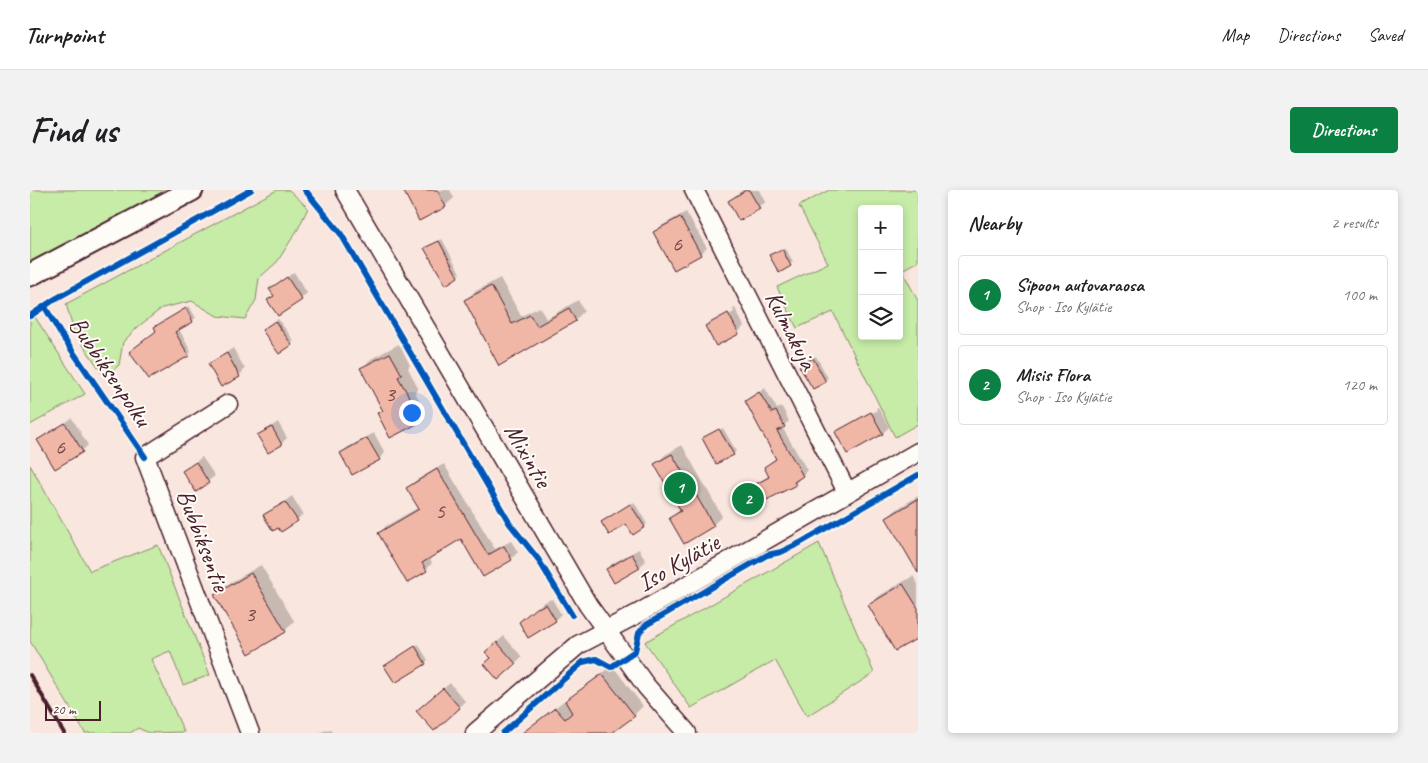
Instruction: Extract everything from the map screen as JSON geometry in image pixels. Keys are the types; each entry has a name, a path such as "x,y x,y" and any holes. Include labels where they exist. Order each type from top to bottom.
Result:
{"street":[{"path":"33,268 192,190"},
{"name":"Mixintie","path":"345,190 605,630 646,686 687,733"},
{"name":"Kulmakuja","path":"694,190 847,492"},
{"name":"Bubbiksentie","path":"228,404 145,457 250,733"},
{"name":"Iso Kylätie","path":"475,733 578,645 638,613 918,452"}],"green space":[{"path":"30,190 192,190 30,275"},
{"path":"277,190 289,190 308,208 298,229 277,262 259,278 256,300 245,319 217,316 192,301 162,308 139,326 123,342 119,365 105,377 74,332 66,304"},
{"path":"829,190 918,190 918,261 903,269 903,205 858,205 858,340 903,340 903,272 918,301 918,424 895,437 833,312 797,328 777,287 828,263 799,206"},
{"path":"33,314 85,394 30,425 30,316"},
{"path":"30,465 90,571 158,545 210,675 183,685 170,651 151,659 184,732 149,733 138,728 130,733 85,733 30,641"},
{"path":"819,543 874,673 807,716 775,660 691,708 645,642"}],"building":[{"path":"403,190 437,190 446,207 419,221"},
{"path":"749,190 760,209 739,221 728,201"},
{"path":"680,217 701,255 674,270 653,232"},
{"path":"439,241 458,277 446,285 424,248"},
{"path":"782,249 791,266 779,273 769,255"},
{"path":"287,277 302,300 278,316 267,300 274,296 269,289"},
{"path":"491,286 512,324 530,315 537,326 569,308 576,321 499,366 464,300"},
{"path":"186,308 193,322 175,332 189,356 149,379 129,352 156,331 154,327"},
{"path":"728,313 739,334 716,346 705,326"},
{"path":"275,321 292,345 279,354 262,330"},
{"path":"227,353 240,377 221,387 208,364"},
{"path":"390,353 402,375 398,377 410,398 405,401 417,424 390,438 377,413 383,411 360,368"},
{"path":"813,358 826,382 813,389 799,366"},
{"path":"759,392 772,413 776,411 785,427 777,431 803,476 794,482 796,485 741,513 732,497 769,477 764,467 776,459 745,401"},
{"path":"871,412 883,434 847,454 835,432"},
{"path":"65,423 83,452 55,469 37,440"},
{"path":"272,427 282,445 268,453 257,435"},
{"path":"719,429 734,455 716,464 702,438"},
{"path":"367,438 380,460 352,475 340,453"},
{"path":"672,454 714,526 684,544 669,518 681,511 654,464"},
{"path":"196,462 209,483 196,492 182,471"},
{"path":"437,469 488,555 504,546 512,560 483,577 461,539 422,563 427,571 407,583 378,533 419,509 406,488"},
{"path":"918,499 918,573 886,518"},
{"path":"285,502 298,521 281,532 278,528 273,531 263,515"},
{"path":"630,504 645,527 633,535 626,524 609,535 601,522"},
{"path":"632,554 640,568 614,583 606,569"},
{"path":"251,573 286,632 249,654 214,595"},
{"path":"903,584 918,608 918,638 895,651 868,605"},
{"path":"546,604 556,621 528,638 519,622 537,607"},
{"path":"497,642 516,664 498,680 484,664 491,658 485,652"},
{"path":"415,646 426,664 395,683 384,666"},
{"path":"602,674 635,716 612,733 522,733 555,708 565,719 572,713 565,701"},
{"path":"443,688 460,708 434,731 416,711"}],"railway":[{"path":"30,675 64,733"}],"cycle path":[{"path":"30,316 55,299 251,190"},
{"path":"305,190 341,234 510,524 538,559 572,615"},
{"name":"Bubbiksenpolku","path":"45,307 60,333 145,457"},
{"path":"503,733 583,662 596,659 611,667 635,651 639,633 646,625 767,555 781,552 800,543 918,475"}],"place":[{"name":"Sipoon autovaraosa","path":"680,488"},
{"name":"Misis Flora","path":"748,499"}]}
